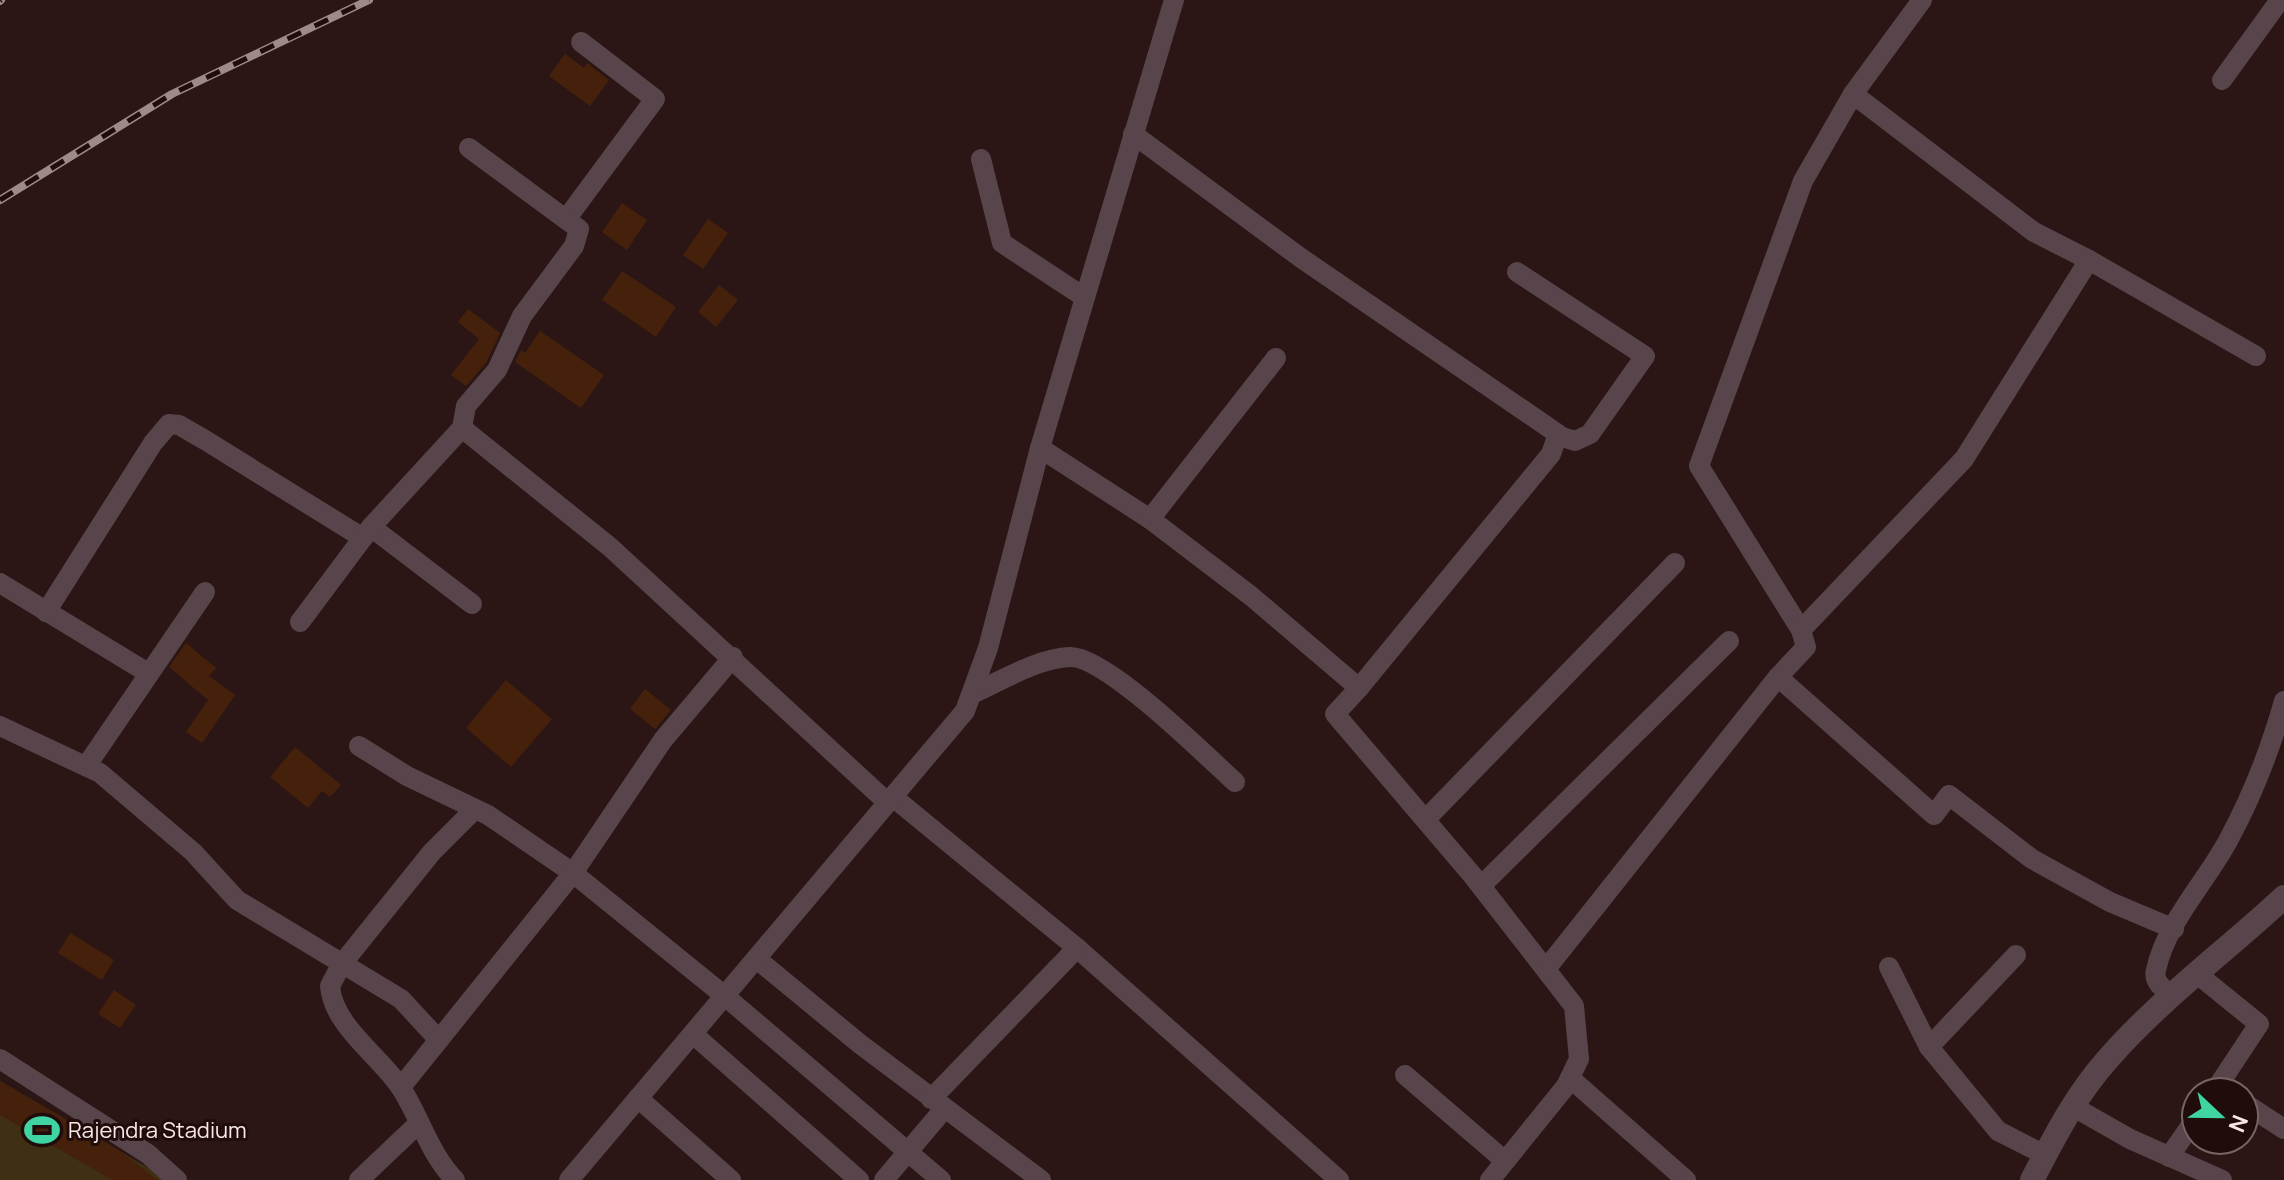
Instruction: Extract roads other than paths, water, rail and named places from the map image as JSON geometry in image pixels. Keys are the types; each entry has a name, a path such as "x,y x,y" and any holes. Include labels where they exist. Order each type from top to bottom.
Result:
{"street":[{"path":"569,1180 758,960 965,711 988,648 1040,448 1174,0"},
{"path":"1546,969 1778,677 1806,647 1801,630 1699,466 1803,181 1853,94 1922,0"},
{"path":"2222,80 2280,0"},
{"path":"567,218 655,99 581,42"},
{"path":"1853,94 2034,232 2256,356"},
{"path":"1133,134 1301,258 1559,436 1575,441 1590,434 1643,364 1645,356 1517,272"},
{"path":"300,622 367,533 462,428 466,406 497,370 522,316 574,246 579,229 469,148"},
{"path":"981,159 1002,243 1084,297"},
{"path":"1801,630 1964,459 2089,260"},
{"path":"1150,519 1276,358"},
{"path":"46,612 153,443 169,424 179,425 367,533 472,604"},
{"path":"462,428 610,547 891,800 1077,948 1339,1180"},
{"path":"1490,1180 1570,1078 1579,1059 1574,1006 1481,886 1335,714 1551,454 1559,436"},
{"path":"1040,448 1150,519 1251,596 1359,688"},
{"path":"1426,819 1675,563"},
{"path":"2,589 148,673"},
{"path":"87,765 205,592"},
{"path":"1481,886 1729,641"},
{"path":"401,1087 573,873 663,740 733,657"},
{"path":"972,694 1037,666 1067,657 1086,658 1161,717 1235,782"},
{"path":"1778,677 1934,815 1949,795 2032,859 2110,902 2174,929"},
{"path":"2170,994 2160,986 2155,971 2174,929 2231,836 2273,740 2284,701"},
{"path":"0,726 87,765 193,852 237,900 401,999 438,1039"},
{"path":"359,746 407,776 508,827 573,873 726,997 941,1180"},
{"path":"455,1180 438,1160 401,1087 336,1007 330,986 341,965 432,852 475,809"},
{"path":"2032,1180 2072,1106 2106,1061 2170,994 2284,897"},
{"path":"884,1180 907,1153 937,1104 1077,948"},
{"path":"1929,1047 2016,955"},
{"path":"758,960 937,1104 1041,1180"},
{"path":"1889,967 1929,1047 1998,1131 2045,1155"},
{"path":"2196,973 2259,1024 2227,1076"},
{"path":"693,1034 859,1180"},
{"path":"0,1059 148,1154 177,1180"},
{"path":"1405,1075 1505,1161"},
{"path":"1570,1078 1686,1180"},
{"path":"638,1098 731,1180"},
{"path":"2072,1106 2130,1139 2222,1180"},
{"path":"2260,1113 2284,1129"},
{"path":"359,1180 419,1123"},
{"path":"2169,1157 2180,1141"}],"railway":[{"path":"0,200 172,94 369,0"}],"place":[{"name":"Rajendra Stadium","path":"42,1130"}]}
